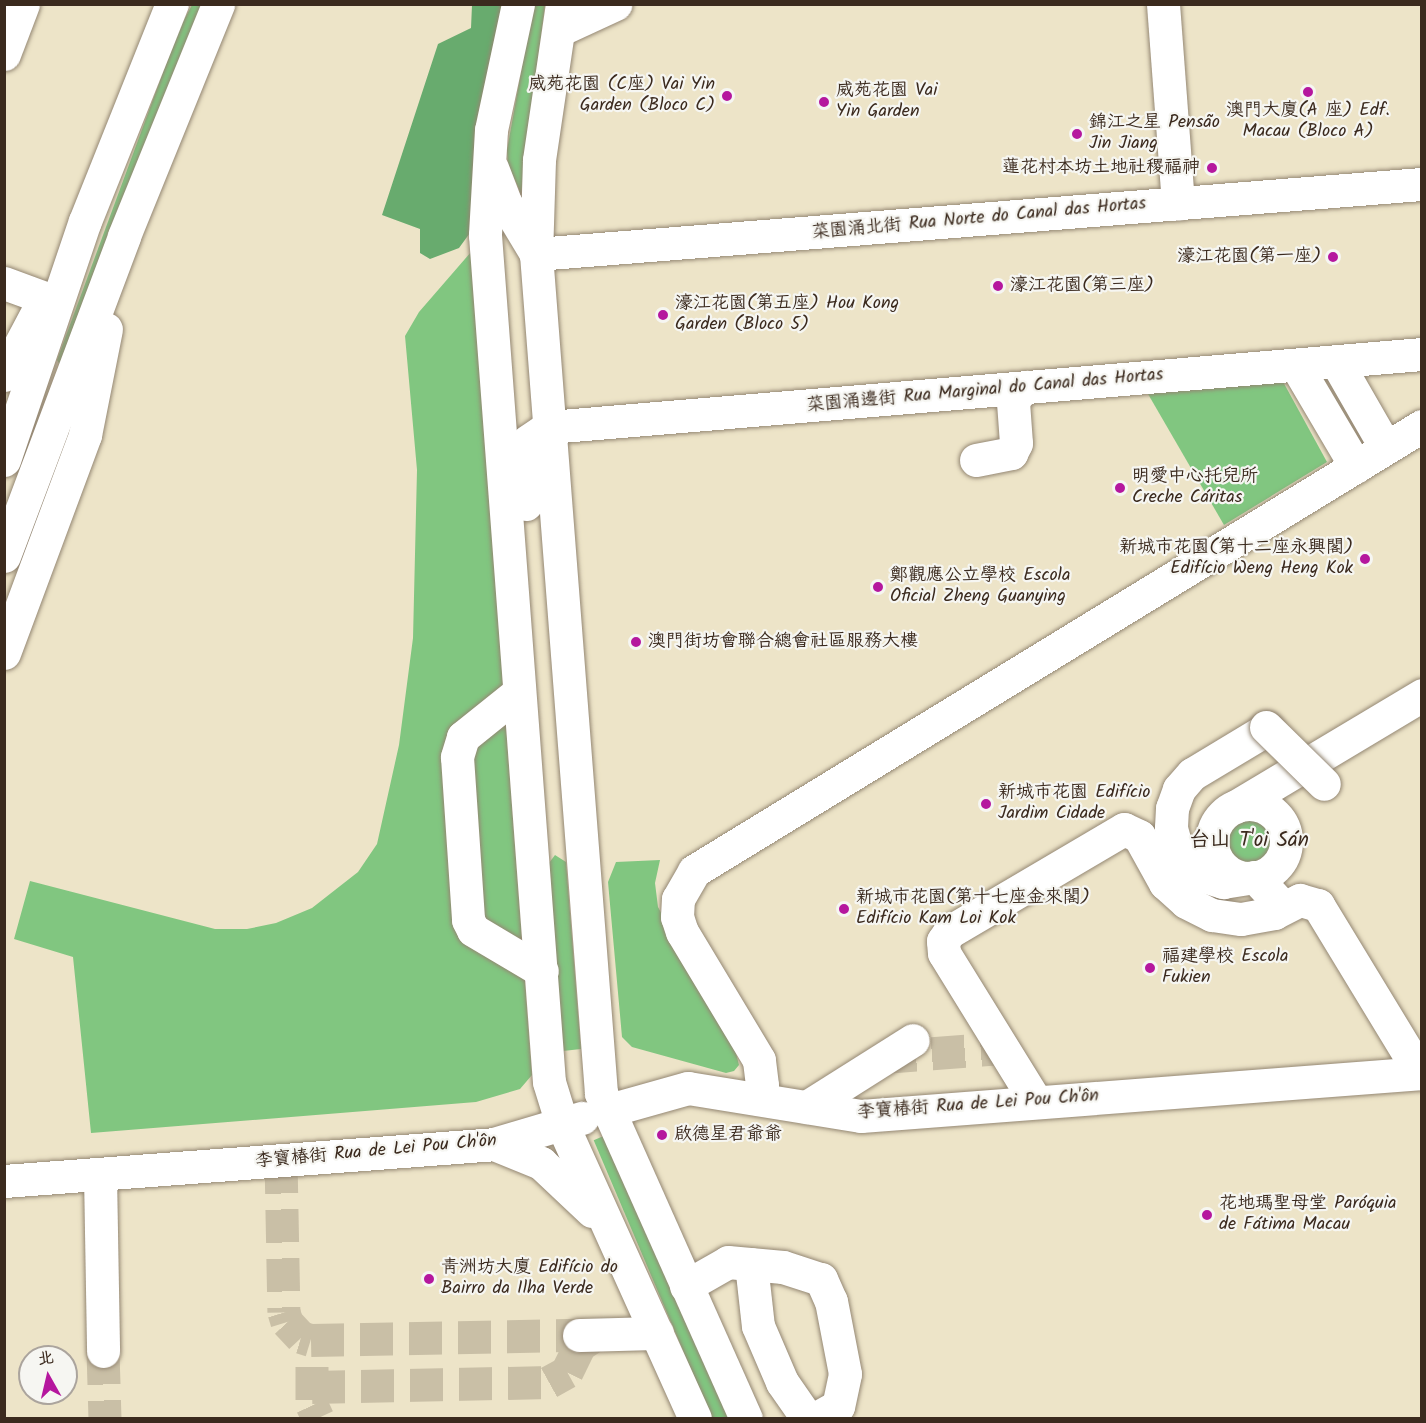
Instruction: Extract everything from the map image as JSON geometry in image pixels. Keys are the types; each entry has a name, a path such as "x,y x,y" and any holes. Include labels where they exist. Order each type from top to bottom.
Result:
{"main road":[{"path":"4,54 23,4"},
{"path":"9,448 85,221 172,4"},
{"path":"4,556 124,236 218,4"},
{"path":"518,4 488,156 486,258 549,1082 561,1124 695,1419"},
{"path":"615,4 561,17 539,160 536,254 601,1093 606,1111 746,1419"},
{"path":"1163,4 1178,203"},
{"path":"488,156 506,204 536,254"},
{"name":"菜園涌北街 Rua Norte do Canal das Hortas","path":"536,254 1422,184"},
{"path":"4,375 85,221"},
{"path":"4,653 85,435 124,236"},
{"path":"4,283 45,298"},
{"name":"菜園涌邊街 Rua Marginal do Canal das Hortas","path":"549,427 650,430 1422,354"},
{"path":"1336,361 1386,448"},
{"path":"1296,365 1356,467"},
{"path":"976,460 1007,457 1014,448 1012,393"},
{"path":"759,1099 762,1084 759,1060 680,925 678,899 694,871 1422,426"},
{"path":"542,971 473,930 468,920 457,757 463,737 519,692 533,654 535,615 523,467 528,441 549,427"},
{"path":"1283,908 1255,877 1230,872 1215,855 1212,843 1218,822 1235,807 1422,695"},
{"path":"1235,807 1246,804 1270,810 1285,830 1284,855 1277,866 1255,877 1224,882 1204,876 1188,864 1173,838 1172,808 1179,789 1192,774 1267,728 1324,784"},
{"path":"530,830 580,826"},
{"path":"1036,1102 944,953 943,941 950,932 1124,829 1138,836 1165,883 1186,902 1212,915 1241,919 1274,913 1283,908 1310,901 1324,910 1421,1073"},
{"path":"807,1107 913,1040"},
{"name":"李寶椿街 Rua de Lei Pou Ch'ôn","path":"4,1181 494,1144 688,1088 861,1116 1421,1073"},
{"path":"494,1144 541,1163 561,1179 609,1229"},
{"path":"100,1174 103,1351"},
{"path":"4,1175 39,1178"},
{"path":"686,1286 728,1262 783,1267 821,1280 831,1301 845,1374 838,1406 816,1419"},
{"path":"751,1264 758,1326 782,1382 807,1419"},
{"path":"579,1335 657,1333"}],"green space":[{"path":"192,5 206,5 63,370 57,360 179,29"},
{"path":"472,5 505,5 475,226 459,248 430,259 420,253 420,229 382,215 438,44 471,28"},
{"path":"533,5 545,5 521,194 508,164 507,150"},
{"path":"471,252 532,1075 520,1089 476,1102 91,1133 73,957 14,939 30,881 215,929 247,929 276,923 312,908 358,872 377,844 399,745 413,638 417,470 405,336 419,312"},
{"path":"1281,378 1327,462 1224,525 1148,394"},
{"path":"1243,809 1255,809 1272,818 1279,829 1281,841 1279,853 1272,864 1255,873 1243,873 1231,868 1222,859 1217,847 1217,835 1222,823 1231,814"},
{"path":"555,855 566,862 581,1049 563,1051 549,863"},
{"path":"660,860 655,883 658,907 736,1053 739,1065 734,1071 726,1073 632,1047 622,1037 608,882 616,862"},
{"path":"613,1132 734,1417 712,1418 594,1140"}],"tunnel":[{"path":"883,1057 1002,1048"},
{"path":"281,1160 284,1312 287,1322 301,1337 311,1340 579,1335"},
{"path":"312,1387 549,1382 567,1372 580,1345 597,1334"},
{"path":"103,1351 105,1418"},
{"path":"312,1366 312,1405 318,1418"}],"place":[{"name":"澳門大廈(A 座) Edf. Macau (Bloco A)","path":"1308,92"},
{"name":"威苑花園 (C座) Vai Yin Garden (Bloco C)","path":"727,96"},
{"name":"威苑花園 Vai Yin Garden","path":"824,102"},
{"name":"錦江之星 Pensão Jin Jiang","path":"1077,134"},
{"name":"蓮花村本坊土地社稷福神","path":"1212,168"},
{"name":"濠江花園(第一座)","path":"1333,257"},
{"name":"濠江花園(第三座)","path":"998,286"},
{"name":"濠江花園(第五座) Hou Kong Garden (Bloco 5)","path":"663,315"},
{"name":"明愛中心托兒所 Creche Cáritas","path":"1120,488"},
{"name":"新城市花園(第十二座永興閣) Edifício Weng Heng Kok","path":"1365,559"},
{"name":"鄭觀應公立學校 Escola Oficial Zheng Guanying","path":"878,587"},
{"name":"澳門街坊會聯合總會社區服務大樓","path":"636,642"},
{"name":"新城市花園 Edifício Jardim Cidade","path":"986,804"},
{"name":"新城市花園(第十七座金來閣) Edifício Kam Loi Kok","path":"844,909"},
{"name":"福建學校 Escola Fukien","path":"1150,968"},
{"name":"啟德星君爺爺","path":"662,1135"},
{"name":"花地瑪聖母堂 Paróquia de Fátima Macau","path":"1207,1215"},
{"name":"青洲坊大廈 Edifício do Bairro da Ilha Verde","path":"429,1279"}],"district":[{"name":"台山 T'oi Sán","path":"1249,841"}]}
